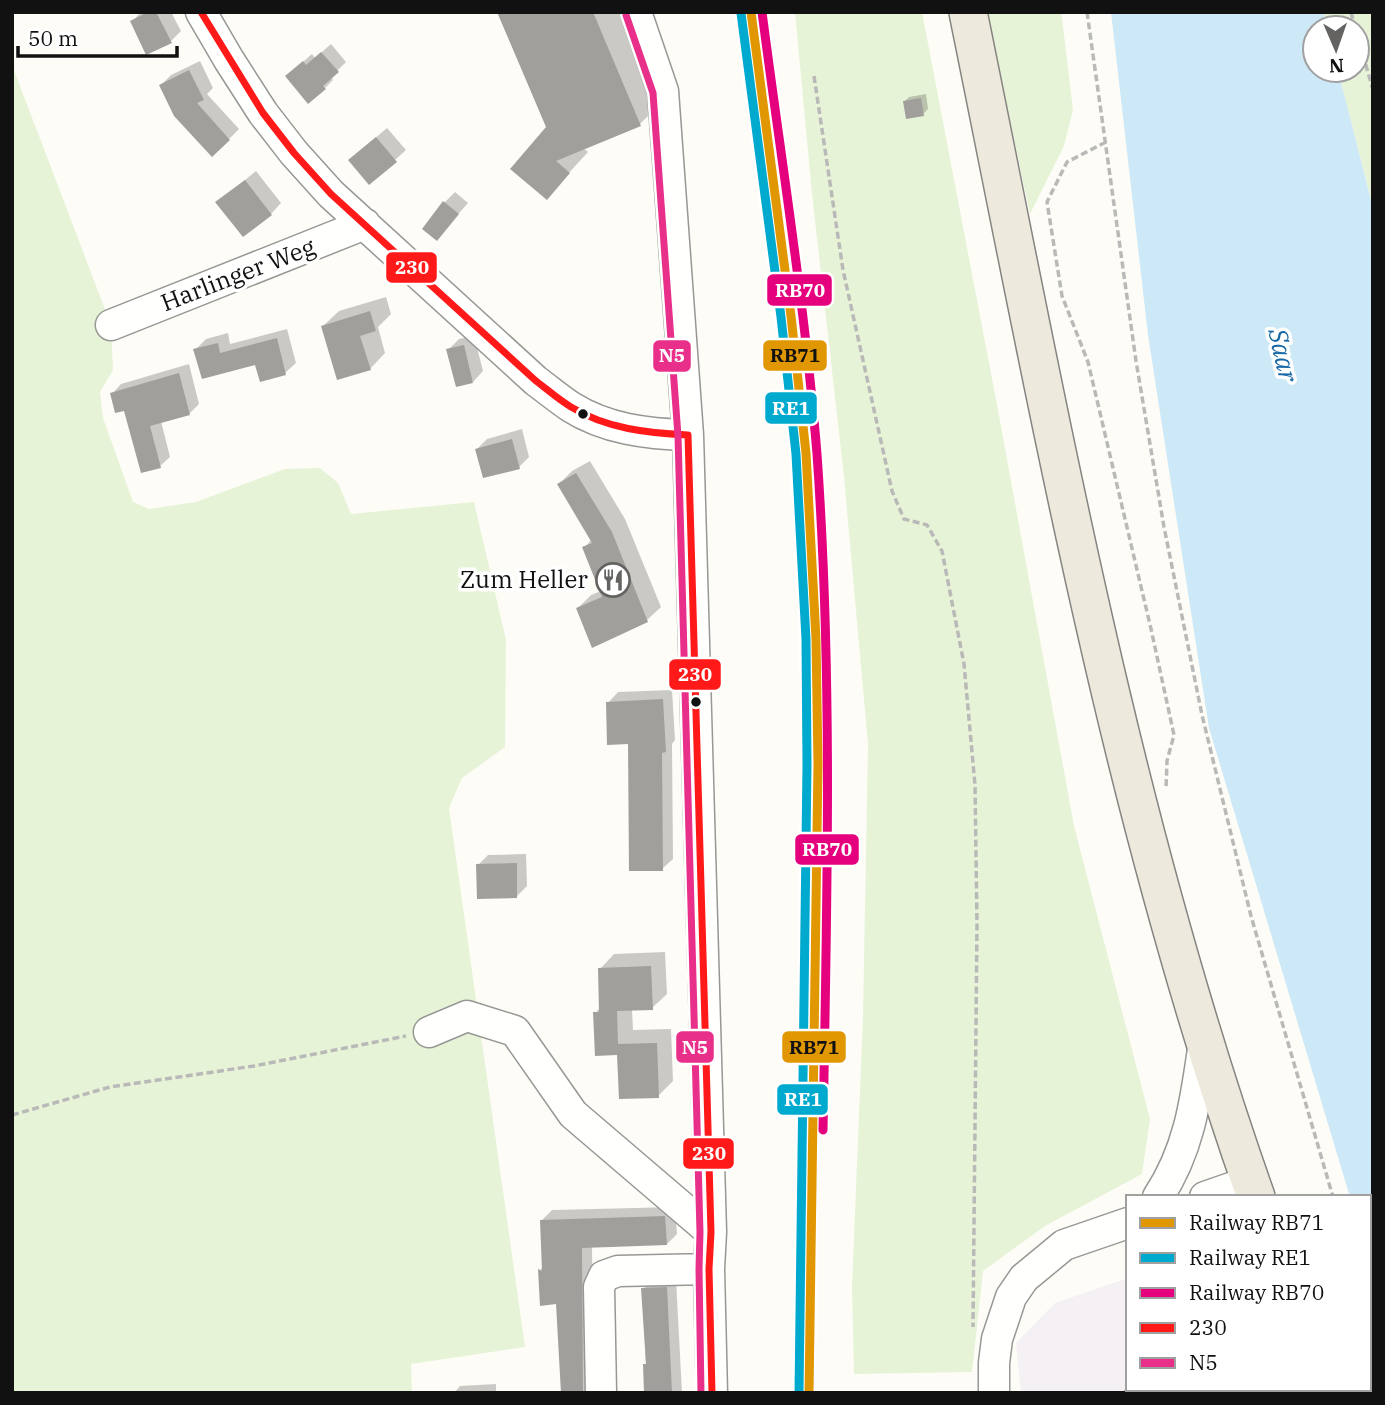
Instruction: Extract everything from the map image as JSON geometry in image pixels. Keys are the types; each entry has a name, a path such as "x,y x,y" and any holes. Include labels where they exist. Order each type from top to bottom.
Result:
{"main road":[{"path":"968,12 1088,594 1136,803 1205,1042 1253,1189"}],"street":[{"path":"201,12 242,82 294,153 331,194 536,381 572,407 602,422 633,431 688,435"},
{"path":"636,12 663,91 688,435 711,1232 709,1269 712,1393"},
{"name":"Harlinger Weg","path":"110,326 365,225"},
{"path":"429,1031 467,1016 515,1031 573,1114 711,1232"},
{"path":"1159,1195 1173,1173 1189,1134 1205,1042"},
{"path":"1217,1195 1253,1189"},
{"path":"994,1393 997,1339 1011,1297 1024,1278 1064,1245 1126,1224"},
{"path":"601,1393 599,1287 604,1276 618,1271 709,1269"}],"path":[{"path":"1087,12 1136,361 1164,527 1202,715 1251,916 1332,1195"},
{"path":"814,76 843,270 892,492 904,519 926,525 943,551 964,664 975,785 977,869 972,1328"},
{"path":"1105,142 1067,162 1047,202 1062,296 1088,362 1174,735 1167,761 1167,796"},
{"path":"12,1115 110,1087 254,1066 429,1031"}],"shaded area":[{"path":"1126,1279 1126,1391 1276,1393 1021,1393 1016,1343 1055,1303"}],"green space":[{"path":"795,12 922,12 1074,826 1150,1119 1142,1174 1045,1226 983,1271 972,1372 854,1374 852,1287 863,1017 868,744 844,477 812,194"},
{"path":"987,12 1061,12 1073,110 1064,146 1030,214"},
{"path":"1373,12 1373,208 1342,84 1371,84 1371,14 1324,14"},
{"path":"12,65 111,325 113,370 100,392 103,418 133,502 149,509 196,502 285,469 320,468 338,483 351,514 474,502 506,640 505,747 462,778 449,808 525,1347 411,1364 412,1393 12,1393"}],"water":[{"name":"Saar","path":"1111,12 1323,12 1301,14 1301,84 1342,84 1373,208 1373,1271 1371,1195 1349,1195 1209,728 1148,335"}],"building":[{"path":"148,12 156,12 172,43 146,55 130,21"},
{"path":"497,12 593,12 641,126 556,161 570,173 547,200 510,169 546,127"},
{"path":"321,52 339,72 323,86 326,89 308,104 285,76 303,61 306,65"},
{"path":"189,70 204,100 197,103 230,140 212,157 174,116 159,85"},
{"path":"921,98 924,116 906,119 903,101"},
{"path":"376,137 397,162 369,185 348,160"},
{"path":"245,180 272,215 243,237 215,202"},
{"path":"443,201 459,214 437,241 422,229"},
{"path":"370,311 376,331 360,336 371,370 337,380 321,326"},
{"path":"277,338 286,375 260,382 255,365 202,379 193,349 218,343 220,353"},
{"path":"464,345 473,383 456,387 446,349"},
{"path":"179,373 190,415 150,426 161,468 141,473 124,411 115,413 110,393"},
{"path":"512,439 520,469 483,478 475,449"},
{"path":"576,473 612,532 648,622 592,648 576,608 602,597 582,547 592,543 557,484"},
{"path":"663,699 666,752 662,753 663,871 629,871 628,744 607,745 606,702"},
{"path":"517,863 517,898 477,899 476,864"},
{"path":"651,966 653,1010 617,1011 618,1044 657,1043 659,1098 619,1099 617,1055 595,1056 593,1012 599,1012 598,968"},
{"path":"665,1216 667,1245 582,1248 583,1393 561,1393 556,1304 540,1306 540,1220"},
{"path":"667,1287 672,1393 644,1393 643,1364 646,1364 641,1288"}],"rail line":[{"name":"RB71","path":"751,12 806,453 816,639 818,764 809,1393"},
{"name":"RB70","path":"762,12 806,343 822,538 828,792 823,1130"},
{"name":"RE1","path":"741,13 796,454 806,639 807,764 799,1393"}],"transit line":[{"name":"230","path":"201,12 263,113 331,194 536,381 567,404 613,425 688,435"},
{"name":"N5","path":"626,15 653,93 678,436 700,1232 701,1393"},
{"name":"230","path":"688,435 711,1232 709,1269 712,1393"}],"place":[{"name":"Zum Heller","path":"613,580"}]}
